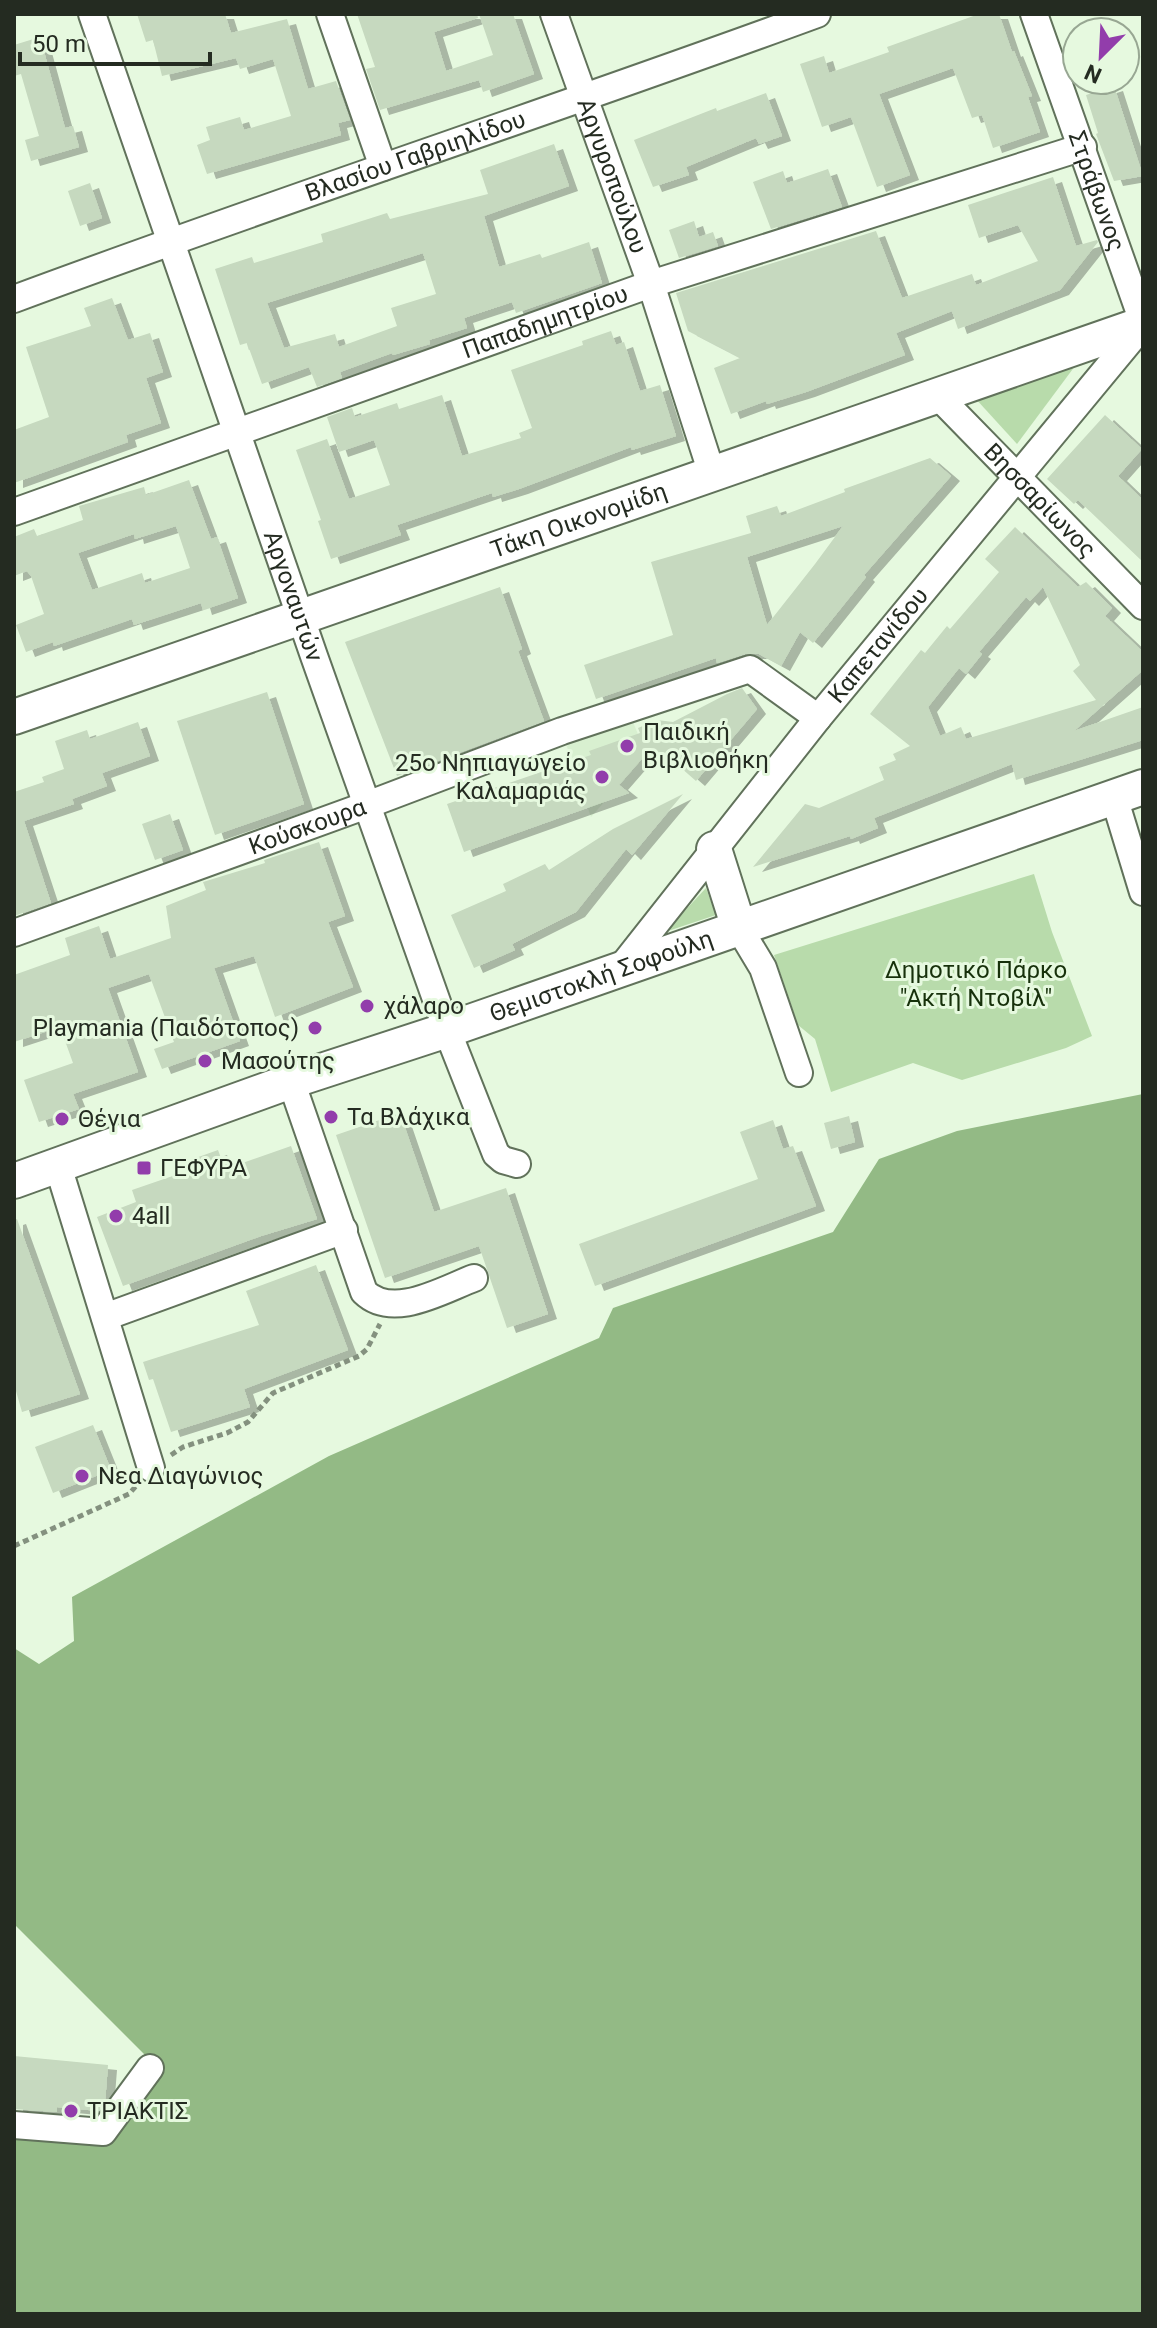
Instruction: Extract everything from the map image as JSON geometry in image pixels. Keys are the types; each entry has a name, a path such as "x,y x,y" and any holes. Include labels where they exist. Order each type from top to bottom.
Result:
{"main road":[{"name":"Τάκη Οικονομίδη","path":"14,717 1143,324"},
{"name":"Θεμιστοκλή Σοφούλη","path":"14,1181 291,1081 447,1030 1129,792"},
{"path":"714,849 739,928"}],"street":[{"name":"Αργοναυτών","path":"92,14 447,1030 496,1154 503,1160 517,1164"},
{"path":"330,14 383,167"},
{"name":"Αργυροπούλου","path":"554,14 651,284 712,474"},
{"name":"Βλασίου Γαβριηλίδου","path":"14,299 170,241 585,98 775,21 817,14"},
{"name":"Στράβωνος","path":"1034,14 1143,324"},
{"name":"Παπαδημητρίου","path":"14,512 651,284 1083,147"},
{"name":"Καπετανίδου","path":"620,969 818,718 1143,324"},
{"name":"Βησσαρίωνος","path":"938,396 1143,606"},
{"name":"Κούσκουρα","path":"14,933 562,731 750,669 818,718"},
{"path":"1129,792 1143,892"},
{"path":"739,928 763,968 799,1073"},
{"path":"291,1081 364,1292 373,1301 400,1305 474,1278"},
{"path":"58,1166 151,1468"},
{"path":"105,1317 344,1230"},
{"path":"14,2125 103,2132 150,2068"}],"path":[{"path":"14,1546 129,1494 151,1468 183,1447 227,1433 248,1422 273,1393 359,1356 374,1338 388,1305"}],"shaded area":[{"name":"25ο Νηπιαγωγείο Καλαμαριάς","path":"631,717 646,754 591,817 564,738"},
{"path":"1143,1094 1143,2314 14,2314 14,2128 100,2138 160,2070 14,1924 14,1648 39,1664 74,1641 72,1597 329,1456 599,1338 613,1308 833,1232 879,1159 957,1131"}],"green space":[{"path":"1078,362 1017,444 975,398"},
{"name":"Δημοτικό Πάρκο \"Ακτή Ντοβίλ\"","path":"1034,874 1052,932 1092,1036 1066,1048 962,1080 913,1063 831,1092 815,1039 798,1025 774,955"},
{"path":"706,888 716,915 665,932"}],"building":[{"path":"137,14 225,14 231,33 287,19 308,89 336,81 350,120 338,123 341,135 207,174 197,145 210,140 206,127 240,117 244,130 291,116 273,59 240,69 236,58 162,76 153,40 146,42"},
{"path":"357,14 477,14 478,18 434,32 446,71 493,55 479,14 513,14 534,74 483,92 479,80 380,110 366,69 375,67"},
{"path":"979,14 999,14 1032,96 1028,97 1040,132 993,148 982,115 972,118 953,68 879,94 910,175 877,187 851,117 822,127 800,64 824,56 829,73 889,52 887,47"},
{"path":"40,37 65,128 73,126 79,147 31,161 25,140 39,136 21,74 14,76 14,45"},
{"path":"766,93 782,136 759,144 756,138 686,167 689,175 653,187 634,140 716,108 717,111"},
{"path":"1086,96 1117,96 1143,176 1114,181"},
{"path":"554,144 569,186 484,216 499,267 540,254 542,258 589,242 602,283 516,313 512,302 464,318 467,328 429,340 430,344 392,353 340,372 342,378 317,387 309,367 262,384 247,343 240,345 215,269 252,257 254,263 323,242 321,234 387,213 390,219 488,194 480,170","holes":["423,253 436,294 391,308 397,326 339,347 335,334 284,348 267,303"]},
{"path":"828,169 842,207 771,229 753,182 783,171 787,183"},
{"path":"1053,177 1076,246 1098,242 1060,290 958,329 952,311 896,333 905,355 806,392 767,404 766,401 731,414 714,368 740,358 688,331 676,293 876,231 902,298 972,274 976,285 1038,261 1018,225 979,238 968,205"},
{"path":"90,183 102,218 80,226 68,191"},
{"path":"694,221 699,237 713,232 718,246 679,258 669,230"},
{"path":"112,298 128,340 150,333 163,372 146,378 161,423 126,435 128,442 14,483 14,430 49,417 26,347 91,326 84,308"},
{"path":"611,331 616,345 624,342 640,391 660,385 676,436 632,450 631,447 519,489 493,497 492,493 397,525 401,535 331,559 318,521 321,520 296,450 327,439 349,499 390,485 374,440 339,452 327,417 352,408 355,417 397,403 399,409 442,395 462,456 521,438 519,433 532,428 511,370 583,345 582,341"},
{"path":"1105,415 1142,449 1118,476 1143,500 1143,562 1078,500 1074,504 1047,479"},
{"path":"930,458 951,476 864,575 866,577 813,643 800,632 781,666 759,654 745,654 717,663 716,658 596,699 584,665 673,635 651,562 751,533 746,516 777,506 781,516 845,492 844,489","holes":["843,526 767,625 747,557"]},
{"path":"189,480 211,539 217,537 238,598 203,610 201,603 134,625 132,619 54,646 53,642 26,652 16,625 44,614 31,576 27,571 14,576 14,537 34,529 37,536 83,520 79,506 144,487 146,495","holes":["176,526 190,568 145,583 142,573 92,590 78,553 134,534 135,539"]},
{"path":"1015,527 1078,587 1086,582 1112,608 1105,616 1143,652 1143,670 1074,731 1143,707 1143,740 1016,780 1012,764 874,818 878,828 851,839 850,836 753,867 805,804 819,808 884,780 879,767 896,760 893,754 910,746 870,714 921,650 925,653 947,626 950,629 999,572 985,559","holes":["1043,587 1080,665 1073,671 1096,700 966,739 961,727 940,736 928,707 959,668 966,674 982,654 979,652 1026,597 1030,601"]},
{"path":"500,587 522,649 518,651 544,721 397,776 345,642"},
{"path":"742,688 757,709 696,781 664,753 646,754 619,785 629,793 464,852 447,804 591,755 589,751 640,733 638,728 657,720 673,722"},
{"path":"267,692 304,804 215,835 177,721"},
{"path":"138,722 150,756 102,773 107,786 72,799 74,804 24,821 51,903 14,916 14,792 44,782 42,777 64,769 55,741 87,730 90,739"},
{"path":"683,794 632,855 626,849 576,912 512,944 515,950 474,968 451,915 506,891 503,884 545,864 549,870 613,829"},
{"path":"170,814 183,850 155,860 142,824"},
{"path":"319,842 345,916 328,922 353,987 275,1017 254,956 214,968 240,1041 162,1069 154,1049 174,1042 149,974 108,988 138,1072 73,1094 79,1109 39,1122 24,1080 73,1063 60,1027 14,1042 14,975 70,955 65,938 99,926 110,959 171,938 166,906 206,890 203,882"},
{"path":"400,1113 434,1212 506,1188 548,1314 507,1328 479,1246 385,1278 336,1135"},
{"path":"849,1116 855,1142 831,1149 824,1123"},
{"path":"773,1120 783,1149 793,1146 816,1206 595,1286 579,1244 758,1179 740,1132"},
{"path":"291,1146 317,1219 123,1286 97,1217 136,1202 132,1190 193,1169 190,1160 218,1150 225,1169"},
{"path":"17,1219 80,1394 22,1412 14,1384 14,1220"},
{"path":"316,1265 348,1350 244,1389 250,1407 171,1432 153,1379 149,1380 143,1362 259,1325 246,1291"},
{"path":"93,1425 111,1470 53,1493 35,1447"},
{"path":"14,2056 108,2065 105,2103 99,2111 57,2107 57,2112 14,2109"}],"place":[{"name":"Παιδική Βιβλιοθήκη","path":"627,746"},
{"name":"25ο Νηπιαγωγείο Καλαμαριάς","path":"602,777"},
{"name":"χάλαρο","path":"367,1006"},
{"name":"Playmania (Παιδότοπος)","path":"315,1028"},
{"name":"Μασούτης","path":"205,1061"},
{"name":"Τα Βλάχικα","path":"331,1117"},
{"name":"Θέγια","path":"62,1119"},
{"name":"ΓΕΦΥΡΑ","path":"144,1168"},
{"name":"4all","path":"116,1216"},
{"name":"Νεα Διαγώνιος","path":"82,1476"},
{"name":"ΤΡΙΑΚΤΙΣ","path":"71,2111"}]}
